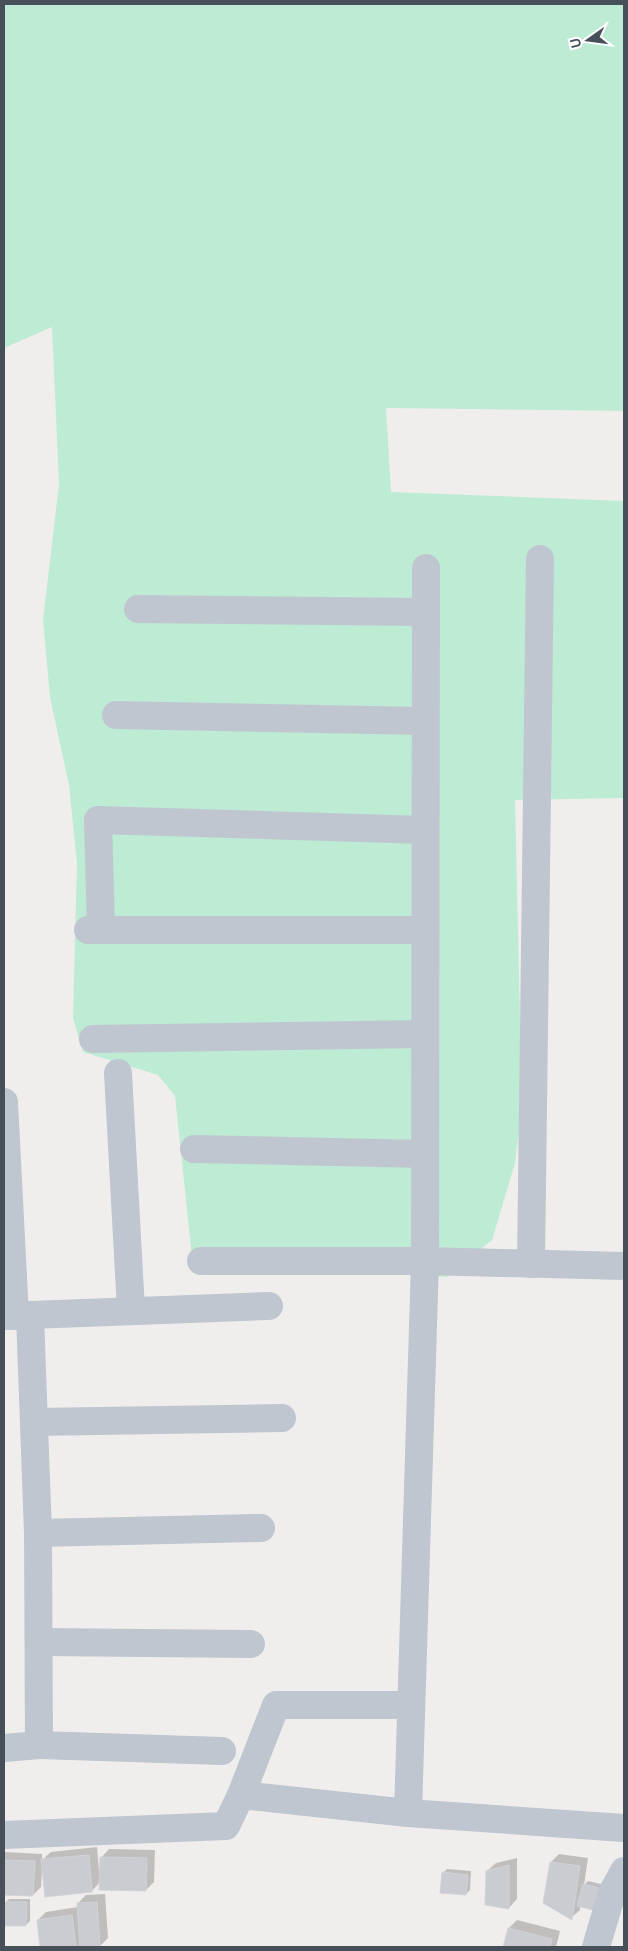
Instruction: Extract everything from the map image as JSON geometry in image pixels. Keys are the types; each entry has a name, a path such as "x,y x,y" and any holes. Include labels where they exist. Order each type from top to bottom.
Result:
{"street":[{"path":"531,1264 540,559"},
{"path":"408,1813 425,1261 426,568"},
{"path":"138,609 425,612"},
{"path":"116,715 425,721"},
{"path":"425,830 98,820 95,930 425,930"},
{"path":"94,1038 425,1034"},
{"path":"118,1073 131,1310"},
{"path":"4,1102 16,1316 34,1422 38,1533 40,1745"},
{"path":"194,1149 425,1154"},
{"path":"201,1261 425,1261 624,1266"},
{"path":"16,1316 269,1306"},
{"path":"34,1422 282,1418"},
{"path":"38,1533 261,1528"},
{"path":"40,1642 252,1644"},
{"path":"4,1835 226,1826 241,1795 276,1705 411,1705"},
{"path":"4,1748 40,1745 222,1751"},
{"path":"241,1795 408,1813 624,1828"},
{"path":"596,1947 612,1893 624,1872"}],"green space":[{"path":"4,4 624,4 624,411 386,408 391,492 624,501 624,798 515,800 522,1105 515,1163 492,1240 447,1277 192,1257 175,1096 158,1075 83,1052 73,1018 77,864 69,785 50,697 43,620 59,484 52,327 4,348"}],"building":[{"path":"89,1855 92,1892 45,1897 41,1859"},
{"path":"100,1857 147,1858 146,1891 99,1890"},
{"path":"4,1860 35,1861 33,1896 4,1895"},
{"path":"550,1862 580,1866 572,1920 543,1903"},
{"path":"509,1865 509,1909 485,1905 486,1871"},
{"path":"442,1872 468,1875 466,1895 440,1893"},
{"path":"583,1884 602,1889 597,1911 577,1906"},
{"path":"4,1902 27,1902 26,1926 4,1926"},
{"path":"97,1902 100,1947 80,1947 77,1903"},
{"path":"72,1915 76,1947 40,1947 37,1920"},
{"path":"508,1928 552,1939 550,1947 503,1947"}]}
